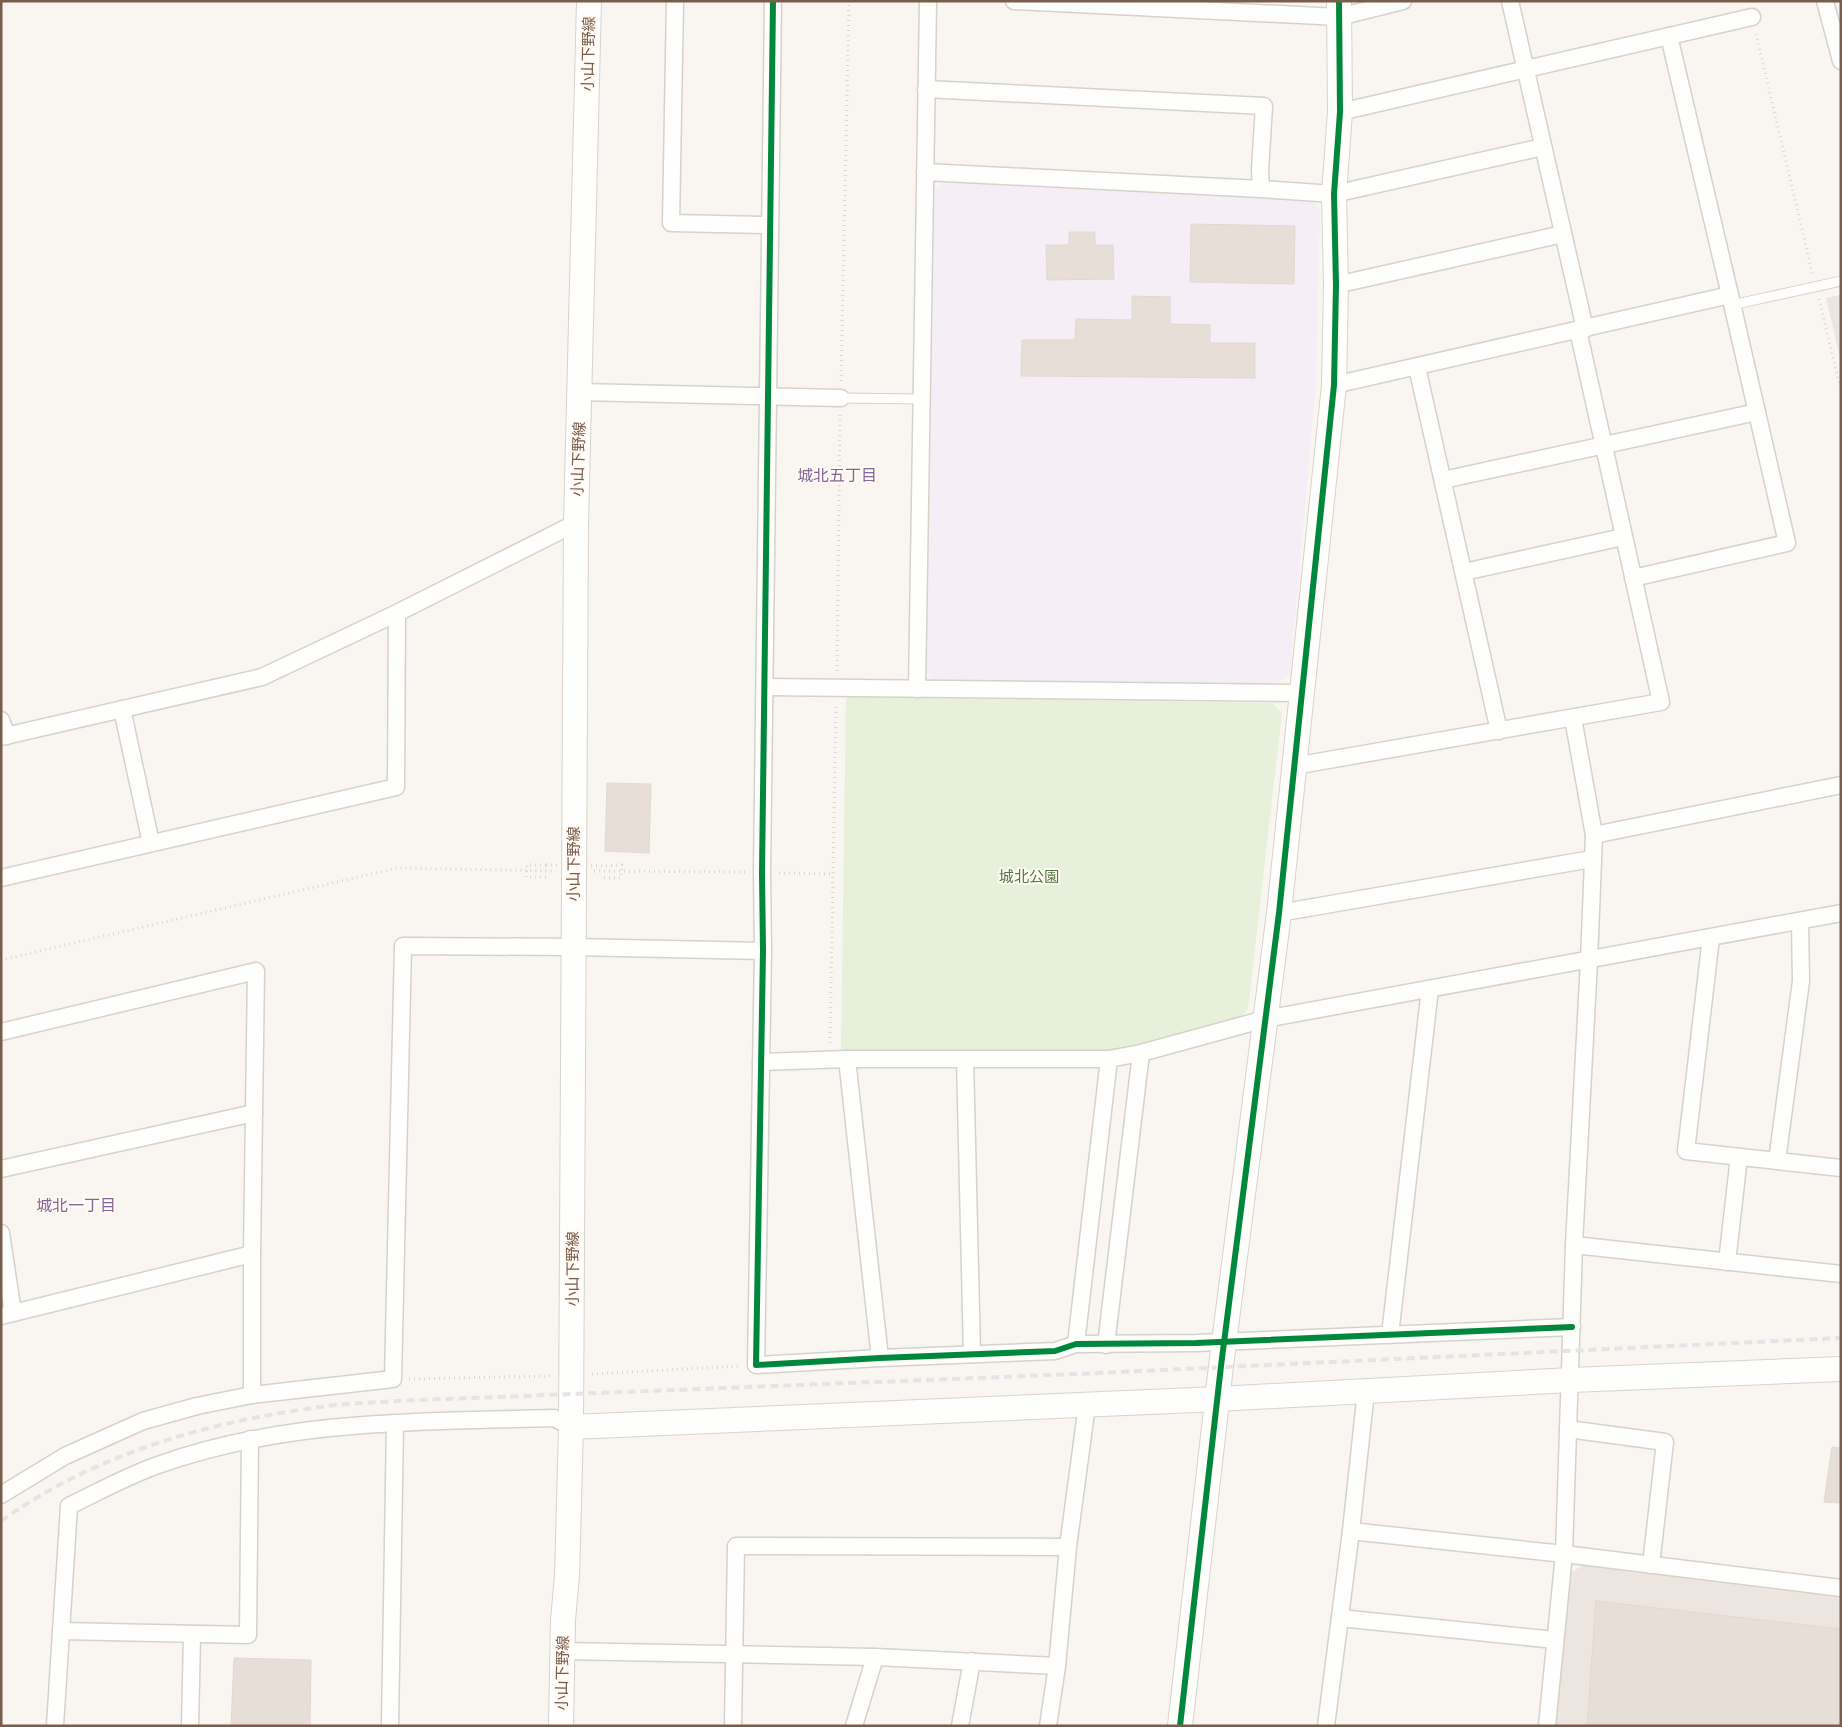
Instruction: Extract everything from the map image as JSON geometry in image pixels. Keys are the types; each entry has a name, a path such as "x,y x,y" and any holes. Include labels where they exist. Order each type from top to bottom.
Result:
{"street":[{"name":"小山下野線","path":"561,1726 562,1651 567,1576 571,1427 576,523 589,1"},
{"path":"676,1 670,223 770,225"},
{"path":"773,1 762,872 763,951 756,1365 1055,1351 1076,1344 1224,1342 1572,1328"},
{"path":"917,689 928,1"},
{"path":"1014,1 1339,9 1402,1"},
{"path":"1294,766 1661,702 1603,445 1563,234 1510,1"},
{"path":"1825,1 1841,61"},
{"path":"1180,1726 1224,1342 1279,913 1334,385 1336,285 1334,194 1340,112 1339,9"},
{"path":"1340,112 1752,17"},
{"path":"1633,578 1787,543 1732,300 1669,36"},
{"path":"926,89 1264,106 1260,170 1261,189"},
{"path":"925,172 1334,194 1543,147"},
{"path":"1336,285 1563,234"},
{"path":"1334,385 1581,330 1732,300"},
{"path":"1418,367 1499,731"},
{"path":"580,392 841,398"},
{"path":"1442,480 1758,412"},
{"path":"1,720 4,737 262,677 397,613 576,523"},
{"path":"1464,572 1623,536"},
{"path":"1,878 396,787 397,613"},
{"path":"765,687 1302,693"},
{"path":"122,709 151,842"},
{"path":"1547,1726 1564,1554 1574,1245 1594,835 1573,718"},
{"path":"1594,835 1841,785"},
{"path":"1279,913 1592,859"},
{"path":"761,1062 830,1059 1109,1059 1265,1020 1841,913"},
{"path":"1777,1161 1801,981 1800,921"},
{"path":"1711,938 1686,1150 1841,1168"},
{"path":"1,1495 65,1456 143,1421 197,1406 252,1395 394,1379 403,946 763,951"},
{"path":"1,1032 256,971 252,1395"},
{"path":"1390,1335 1430,989"},
{"path":"1106,1345 1141,1052"},
{"path":"847,1059 880,1358"},
{"path":"966,1059 972,1354"},
{"path":"1076,1344 1109,1059"},
{"path":"1,1169 254,1113"},
{"path":"1727,1262 1739,1157"},
{"path":"1,1233 7,1314 252,1254"},
{"path":"1574,1245 1841,1274"},
{"path":"56,1726 69,1506 157,1465 250,1439 322,1428 395,1423 554,1418 571,1427 1087,1405 1571,1380 1841,1369"},
{"path":"1326,1726 1351,1532 1366,1391"},
{"path":"1048,1726 1057,1666 1068,1547 1087,1405"},
{"path":"390,1726 395,1423"},
{"path":"1568,1429 1665,1442 1651,1565"},
{"path":"61,1631 248,1635 250,1439"},
{"path":"1351,1532 1564,1554 1841,1588"},
{"path":"733,1726 736,1546 1068,1547"},
{"path":"1340,1618 1555,1640"},
{"path":"190,1726 192,1634"},
{"path":"562,1651 875,1658 1057,1666"},
{"path":"854,1726 875,1658"},
{"path":"960,1726 972,1661"}],"lane":[{"path":"1732,300 1841,281"},
{"path":"841,398 921,399"}],"path":[{"path":"830,1059 849,1"},
{"path":"1752,17 1841,391"},
{"path":"549,877 526,876 527,864 622,865 621,878 604,878"},
{"path":"1,960 398,868 834,874"}],"shaded area":[{"path":"943,181 1311,199 1320,209 1316,383 1290,673 1275,686 933,681 925,670 933,191"},
{"path":"1841,295 1841,362 1826,298"},
{"path":"1583,1565 1841,1596 1841,1726 1554,1726 1570,1573"}],"green space":[{"name":"城北公園","path":"848,697 1273,703 1282,713 1248,1009 1241,1017 1127,1048 1072,1054 841,1050 846,699"}],"building":[{"path":"1191,224 1295,226 1294,284 1190,282"},
{"path":"1069,232 1095,232 1095,245 1113,245 1114,279 1047,280 1046,245 1069,245"},
{"path":"1132,296 1170,297 1170,324 1210,325 1210,343 1255,343 1255,378 1021,376 1022,340 1075,340 1076,319 1132,320"},
{"path":"607,783 651,784 649,853 605,851"},
{"path":"1832,1447 1841,1448 1841,1503 1824,1502"},
{"path":"1596,1601 1841,1629 1841,1726 1587,1726"},
{"path":"234,1658 311,1660 310,1726 231,1726"}],"railway":[{"path":"1,1521 37,1497 75,1477 113,1459 153,1445 194,1432 236,1422 278,1413 339,1405 396,1401 1077,1374 1841,1338"}],"cycle path":[{"path":"773,1 762,873 763,951 756,1365 1055,1351 1076,1344 1196,1343 1572,1327"},
{"path":"1180,1726 1221,1366 1279,913 1334,385 1336,285 1334,194 1340,112 1339,1"}],"district":[{"name":"城北五丁目","path":"837,475"},
{"name":"城北一丁目","path":"76,1205"}]}
